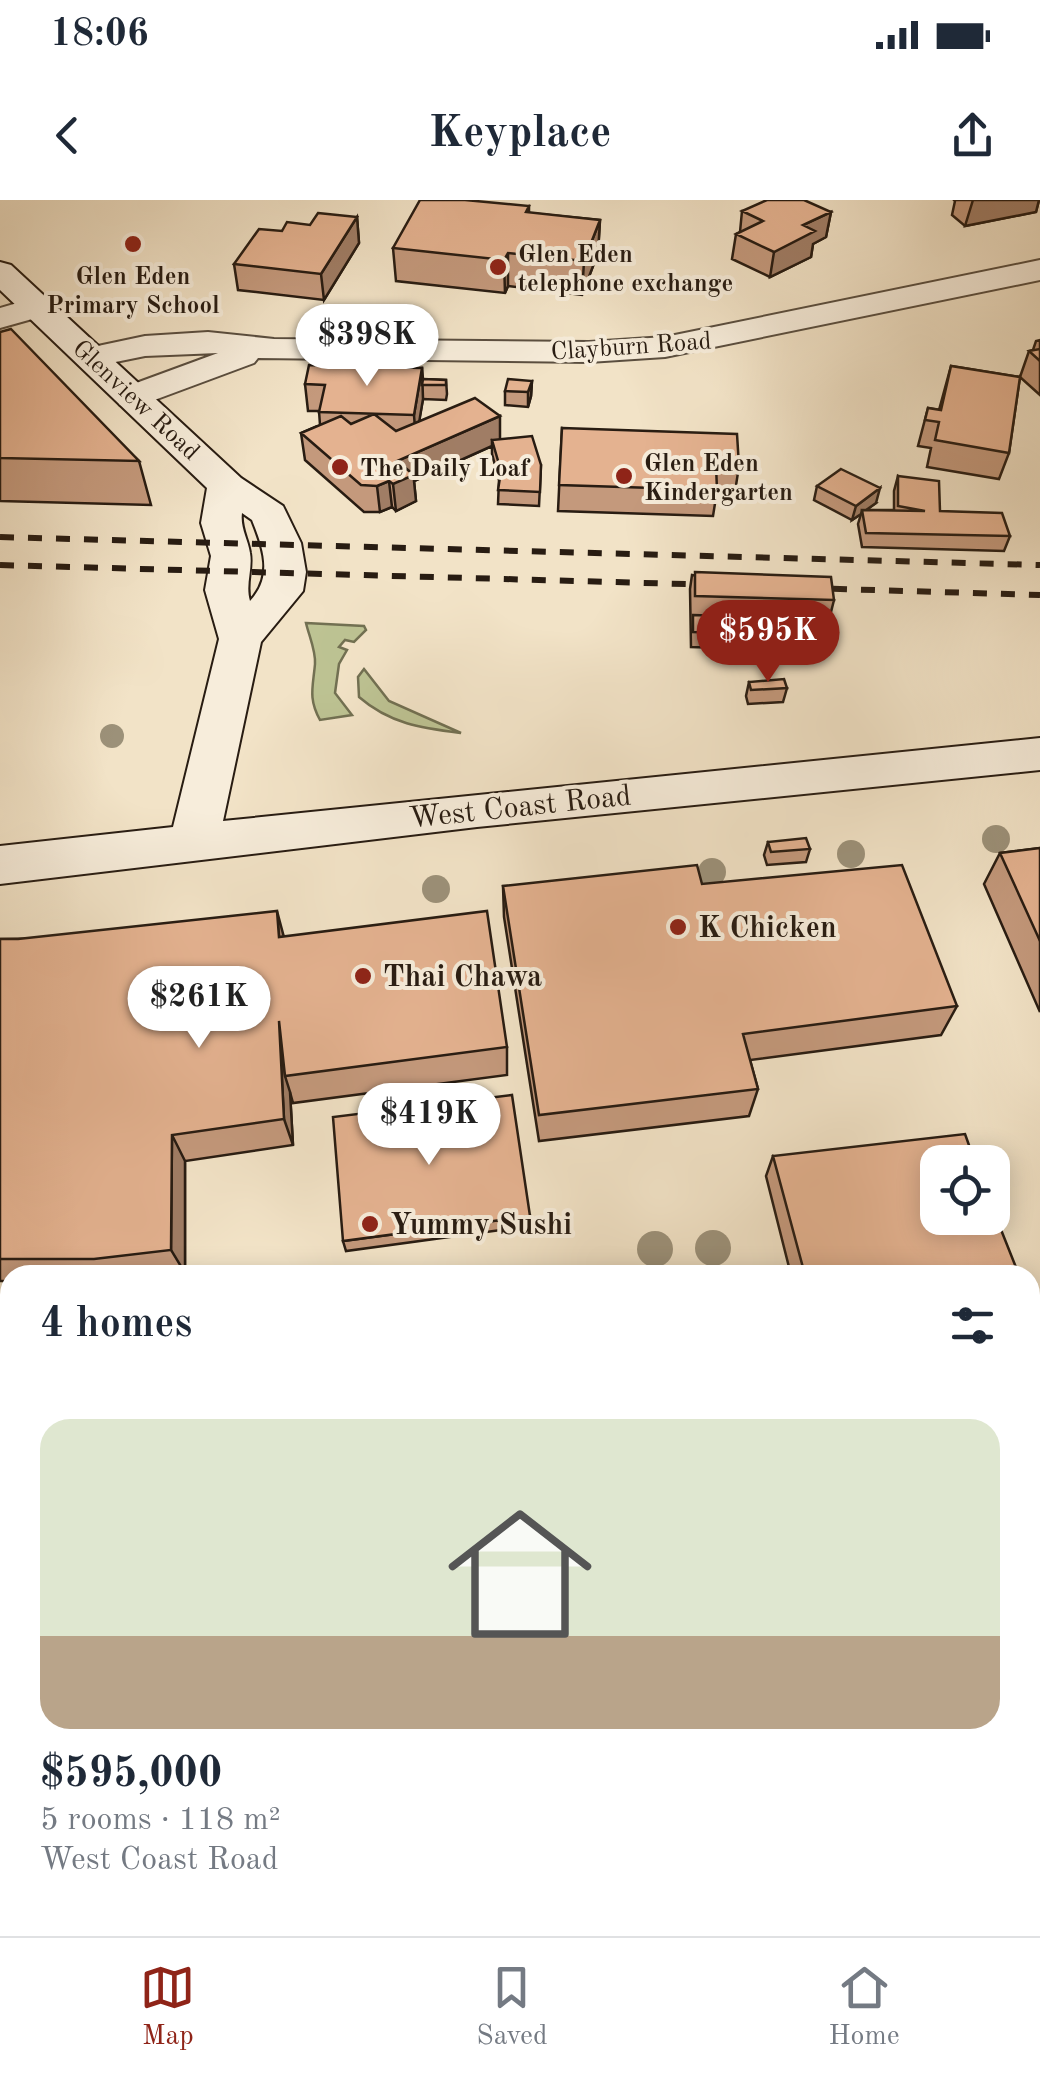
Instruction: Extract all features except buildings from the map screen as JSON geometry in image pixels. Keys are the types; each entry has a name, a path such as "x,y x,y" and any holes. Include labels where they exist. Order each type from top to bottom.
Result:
{"main road":[{"name":"Clayburn Road","path":"91,357 170,343 218,342 274,349 590,352 665,347 1040,270"},
{"name":"Glenview Road","path":"3,279 38,307 228,486 269,514 281,543 286,572 282,592 240,639"},
{"path":"0,318 38,307"},
{"name":"Clayburn Road","path":"133,396 224,360 274,349"},
{"name":"Glenview Road","path":"194,842 240,639 226,590 232,556 221,523 228,486"},
{"name":"West Coast Road","path":"0,865 1040,754"}],"green space":[{"path":"306,623 364,626 366,630 354,642 345,640 339,647 347,650 339,664 335,693 352,715 320,720 316,712 315,659"},
{"path":"364,669 389,701 461,733 407,723 371,706 359,697 358,677"}],"railway":[{"path":"0,537 1040,565"},
{"path":"0,565 720,585"},
{"path":"805,588 1040,595"}],"place":[{"name":"Glen Eden Primary School","path":"133,244"},
{"name":"Glen Eden telephone exchange","path":"498,267"},
{"name":"The Daily Loaf","path":"340,467"},
{"name":"Glen Eden Kindergarten","path":"624,476"},
{"name":"K Chicken","path":"678,927"},
{"name":"Thai Chawa","path":"363,976"},
{"name":"Yummy Sushi","path":"370,1224"}]}
